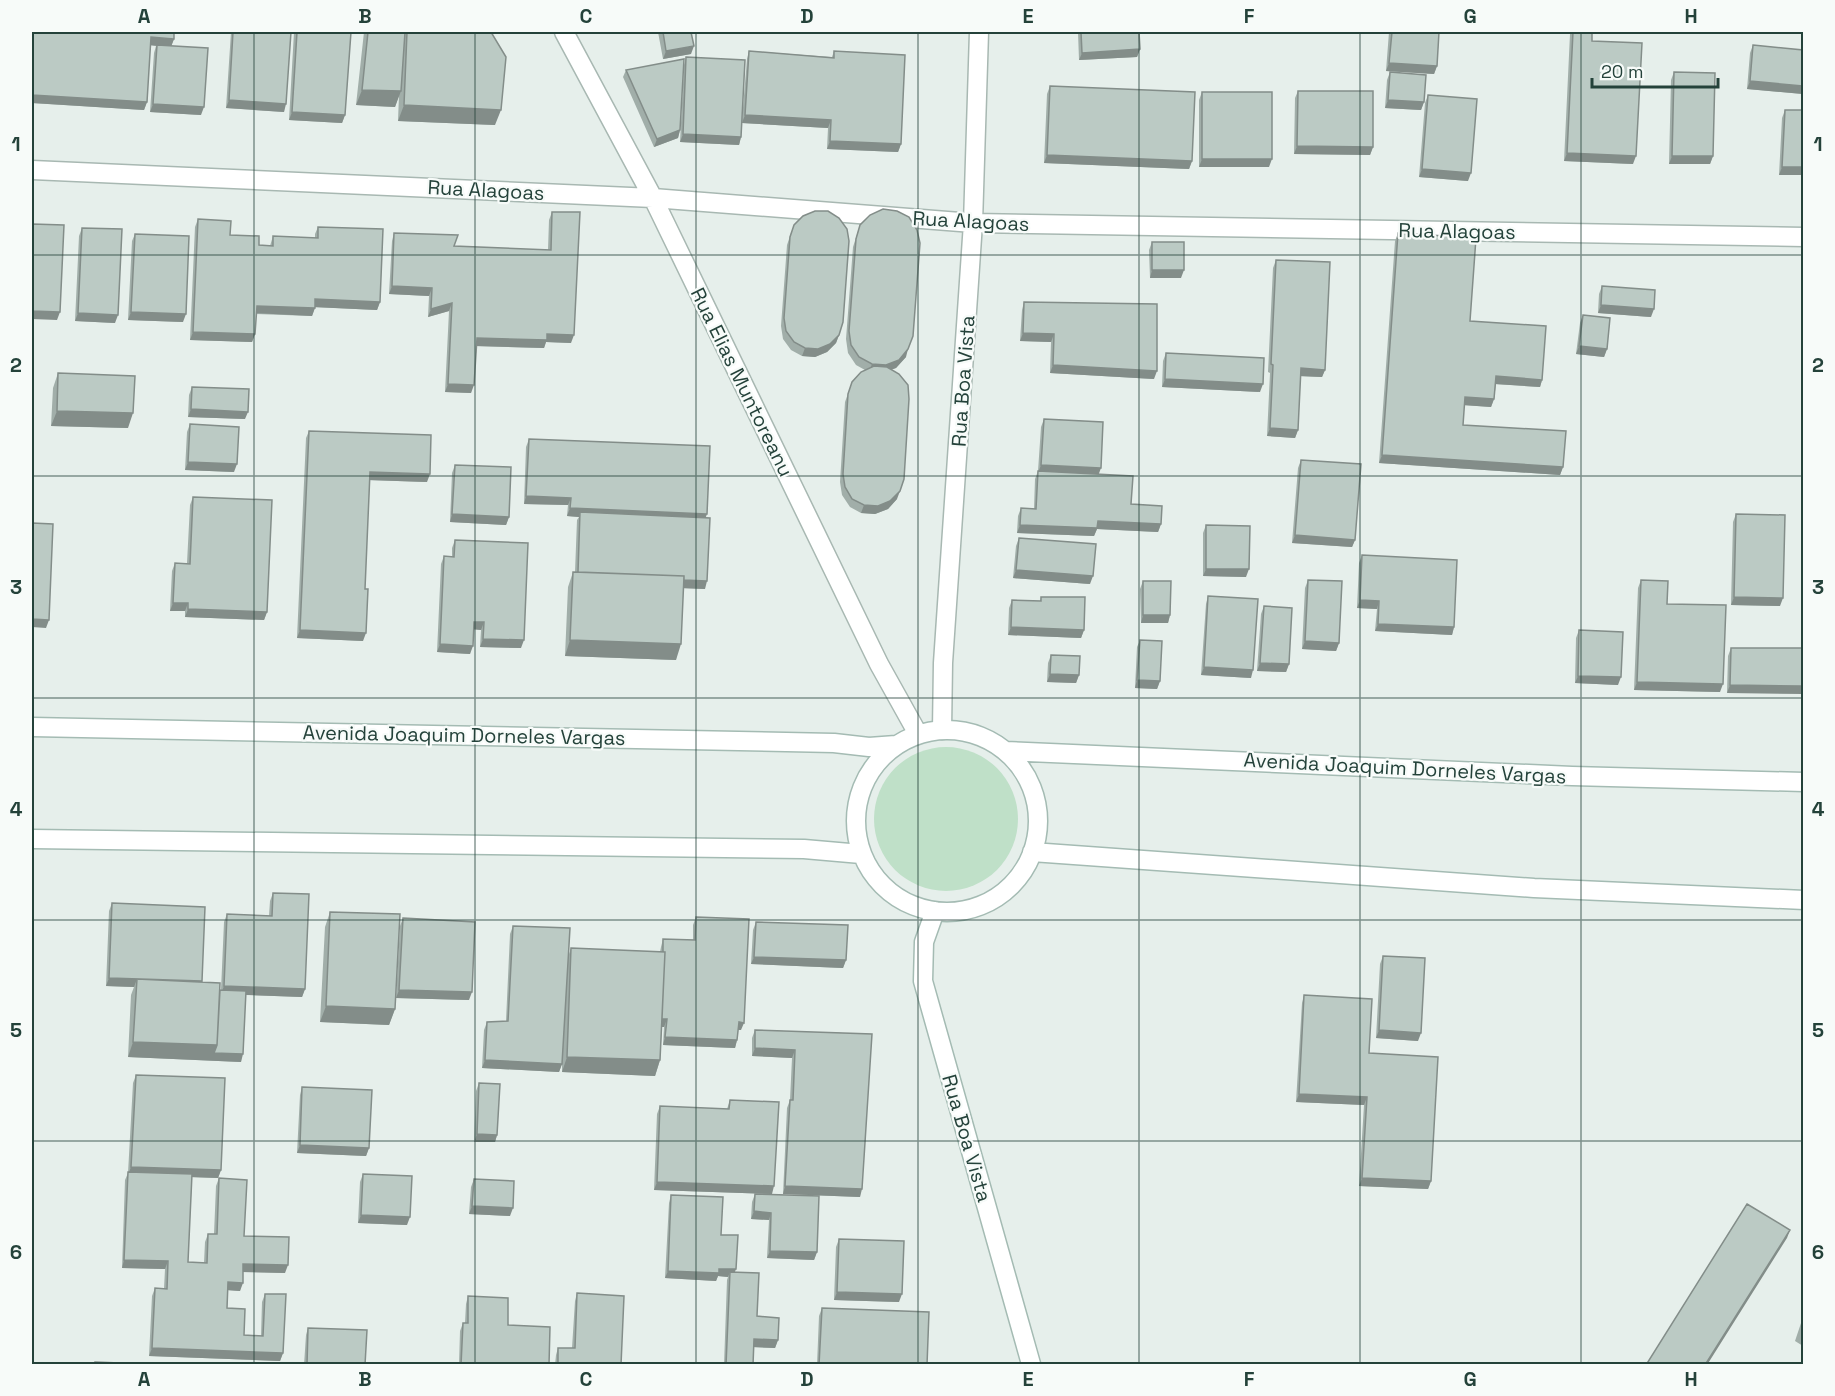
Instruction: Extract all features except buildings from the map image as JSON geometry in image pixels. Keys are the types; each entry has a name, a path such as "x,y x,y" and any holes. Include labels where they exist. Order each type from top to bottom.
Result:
{"street":[{"name":"Rua Elias Muntoreanu","path":"564,32 653,198 879,664 918,734"},
{"name":"Rua Boa Vista","path":"942,730 943,663 974,223 979,32"},
{"name":"Rua Alagoas","path":"32,170 653,198 974,223 1803,237"},
{"name":"Avenida Joaquim Dorneles Vargas","path":"32,727 822,742 869,747 896,745"},
{"path":"942,730 966,732 987,739 1006,751 1021,768 1031,787 1037,808 1037,831 1032,852 1020,874 1004,891 983,904 960,911 935,911 911,905 890,892 873,875 861,854 856,830 857,805 864,782 877,762 896,745 918,734 942,730"},
{"name":"Avenida Joaquim Dorneles Vargas","path":"1006,751 1572,776 1803,782"},
{"path":"32,839 780,848 861,854"},
{"path":"1032,852 1534,888 1803,900"},
{"name":"Rua Boa Vista","path":"935,911 924,942 923,981 1031,1365"}],"green space":[{"path":"946,747 973,753 986,759 997,768 1006,779 1012,792 1018,819 1012,846 1006,859 997,870 986,879 973,885 946,891 919,885 906,879 895,870 886,859 880,846 874,819 880,792 886,779 895,768 906,759 919,753"}]}
